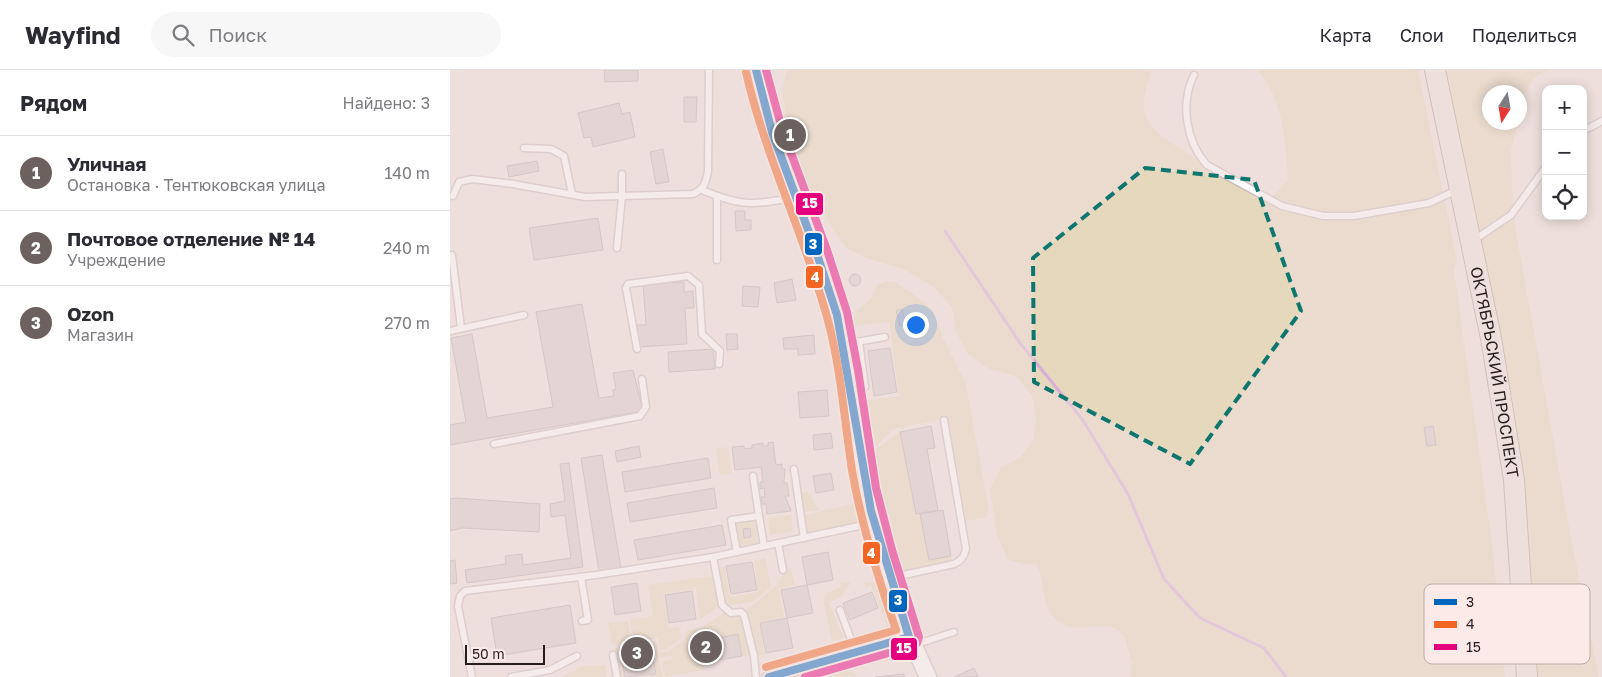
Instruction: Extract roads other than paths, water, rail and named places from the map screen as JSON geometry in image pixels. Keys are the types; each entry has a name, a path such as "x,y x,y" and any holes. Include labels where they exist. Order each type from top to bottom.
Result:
{"main road":[{"name":"ОКТЯБРЬСКИЙ ПРОСПЕКТ","path":"1435,70 1490,338 1514,480 1521,584"},
{"name":"ОКТЯБРЬСКИЙ ПРОСПЕКТ","path":"1526,664 1527,677"}],"street":[{"path":"756,70 760,90 794,197 851,343 862,470 874,523 889,578 911,641 928,677"},
{"path":"768,677 815,671 856,653 911,641"}],"lane":[{"path":"453,196 459,182 472,180 605,198 693,194 702,190 706,182 709,159 709,70"},
{"path":"1194,75 1188,88 1187,106 1192,142 1197,154 1206,165 1282,206 1323,216 1354,216 1429,203 1460,189"},
{"path":"1585,130 1602,121"},
{"path":"524,148 551,149 564,156 572,194"},
{"path":"1471,242 1511,215 1542,172"},
{"path":"617,248 622,174"},
{"path":"702,190 717,197 746,204 794,197"},
{"path":"717,197 717,260"},
{"path":"452,255 461,328"},
{"path":"637,349 626,282 688,276 699,285 702,334 720,351 719,364"},
{"path":"450,331 524,315"},
{"path":"865,387 851,343 886,337"},
{"path":"494,444 640,416 646,407 642,379"},
{"path":"889,578 954,564 964,555 966,550 944,420"},
{"path":"794,469 804,538"},
{"path":"753,476 764,546"},
{"path":"737,552 731,520 759,516"},
{"path":"472,677 458,606 460,596 465,591 581,577 713,557 874,523"},
{"path":"778,544 783,570"},
{"path":"713,557 722,605 731,613 741,612 744,615 756,677"},
{"path":"581,577 588,620 582,621"},
{"path":"840,610 856,653"},
{"path":"911,641 954,632"},
{"path":"612,655 617,677"},
{"path":"511,677 550,670 577,656"}],"waterway":[{"path":"945,231 1020,343 1082,419 1128,494 1164,579 1200,618 1264,648 1286,677"}],"place":[{"name":"Уличная","path":"790,135"},
{"name":"Почтовое отделение № 14","path":"706,647"},
{"name":"Ozon","path":"637,653"}]}
